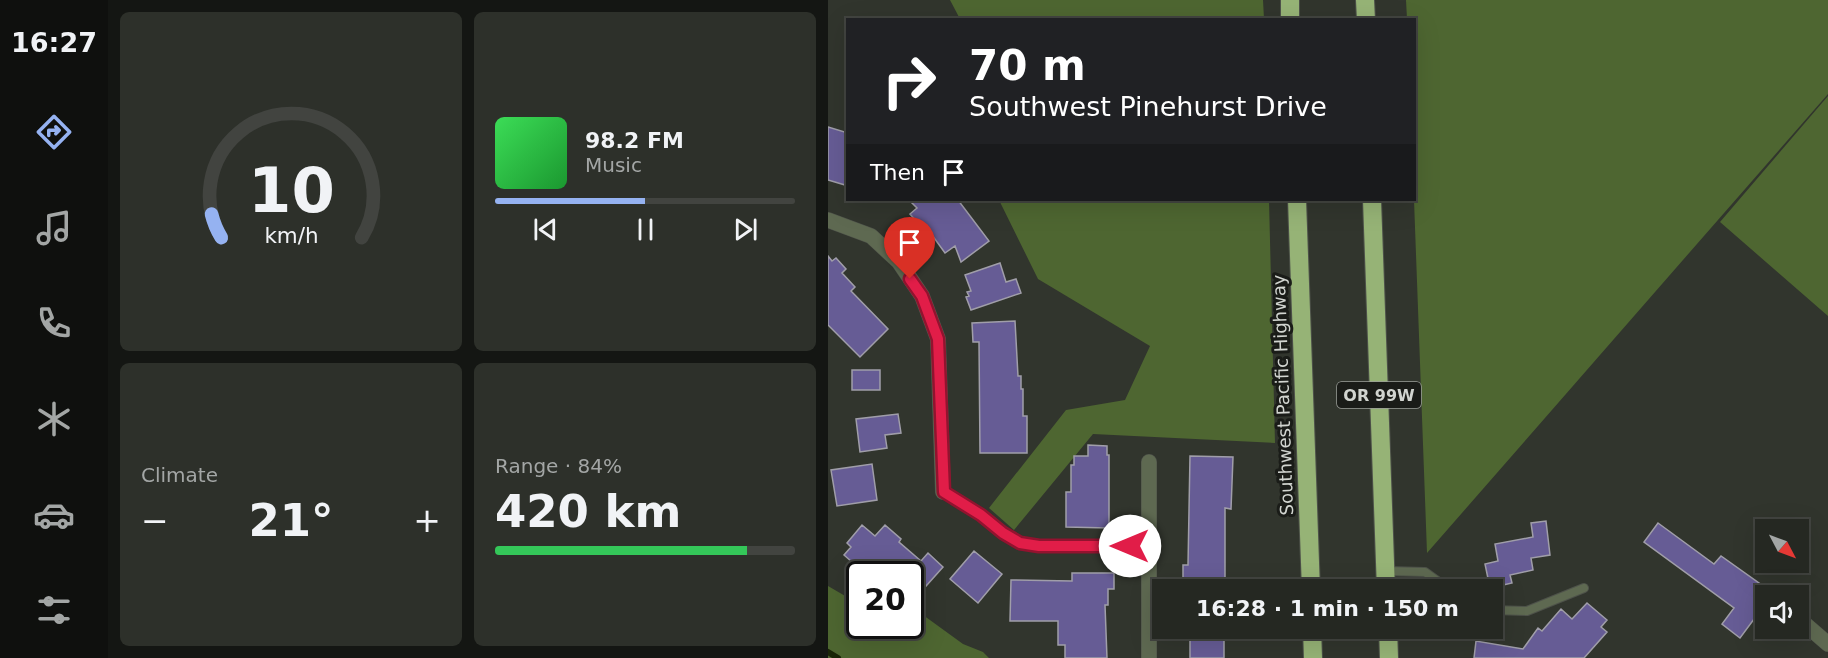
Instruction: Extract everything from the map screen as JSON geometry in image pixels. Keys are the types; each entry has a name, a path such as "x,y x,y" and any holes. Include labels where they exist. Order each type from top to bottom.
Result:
{"highway":[{"path":"1290,0 1290,18"},
{"path":"1365,0 1366,18"},
{"name":"Southwest Pacific Highway","path":"1297,201 1311,579"},
{"name":"OR 99W","path":"1372,201 1386,579"},
{"path":"1312,639 1313,658"},
{"path":"1388,639 1389,658"}],"street":[{"path":"828,220 871,236 899,262 922,296 938,339 944,492"},
{"path":"1149,462 1149,658"},
{"path":"1809,628 1828,644"}],"lane":[{"path":"944,492 1020,543 1039,546 1149,547"},
{"path":"1386,571 1425,572 1435,579"},
{"path":"1503,610 1527,611 1584,588"}],"green space":[{"path":"950,0 1263,0 1264,18 959,18"},
{"path":"1406,0 1828,0 1828,94 1427,553 1414,201 1416,201 1416,18 1407,18"},
{"path":"1828,96 1828,316 1720,222"},
{"path":"999,201 1269,201 1275,443 1093,434 1014,530 989,508 1066,410 1125,400 1150,346 1038,279"},
{"path":"828,586 846,596 846,639 924,639 924,616 963,644 983,652 989,658 828,658"}],"building":[{"path":"828,127 846,132 846,182 845,185 828,180"},
{"path":"910,201 959,201 989,241 961,262 955,246 945,253 924,224 921,227 910,214 917,208"},
{"path":"828,256 832,261 836,258 846,269 842,273 855,287 851,291 888,329 860,357 828,325"},
{"path":"1000,263 1006,282 1016,279 1021,293 971,310 966,297 969,296 967,292 971,291 965,275"},
{"path":"1015,321 1018,376 1021,376 1021,389 1023,389 1023,416 1027,416 1027,453 980,453 979,342 973,342 972,323"},
{"path":"852,370 880,370 880,390 852,390"},
{"path":"898,414 901,433 885,435 887,448 860,452 856,419"},
{"path":"1088,445 1107,446 1109,528 1066,527 1066,492 1071,492 1071,465 1074,465 1074,456 1088,456"},
{"path":"1190,456 1233,457 1231,509 1225,508 1225,579 1183,579 1183,565 1188,565"},
{"path":"872,464 877,500 837,506 831,470"},
{"path":"1546,521 1550,555 1531,558 1533,570 1510,575 1512,583 1503,585 1503,579 1488,579 1485,564 1498,561 1495,544 1533,537 1531,523"},
{"path":"1658,523 1714,564 1721,556 1762,585 1755,585 1755,618 1740,638 1722,624 1734,608 1644,542"},
{"path":"862,525 875,536 885,525 901,539 899,542 921,561 851,561 844,555 851,547 847,543"},
{"path":"974,551 1002,574 978,603 950,579"},
{"path":"928,553 943,567 924,588 924,561 921,561"},
{"path":"1072,573 1114,573 1114,589 1108,589 1108,605 1105,605 1107,658 1065,658 1065,645 1058,645 1058,621 1010,621 1011,580 1072,581"},
{"path":"1587,603 1607,620 1601,627 1607,632 1584,658 1474,658 1476,641 1523,649 1538,628 1542,631 1561,609 1572,619"},
{"path":"1190,640 1224,640 1224,658 1190,658"}],"waterway":[{"path":"828,652 838,658"}],"route":[{"path":"910,279 922,296 938,339 944,492 1020,543 1039,546 1130,546"}]}
